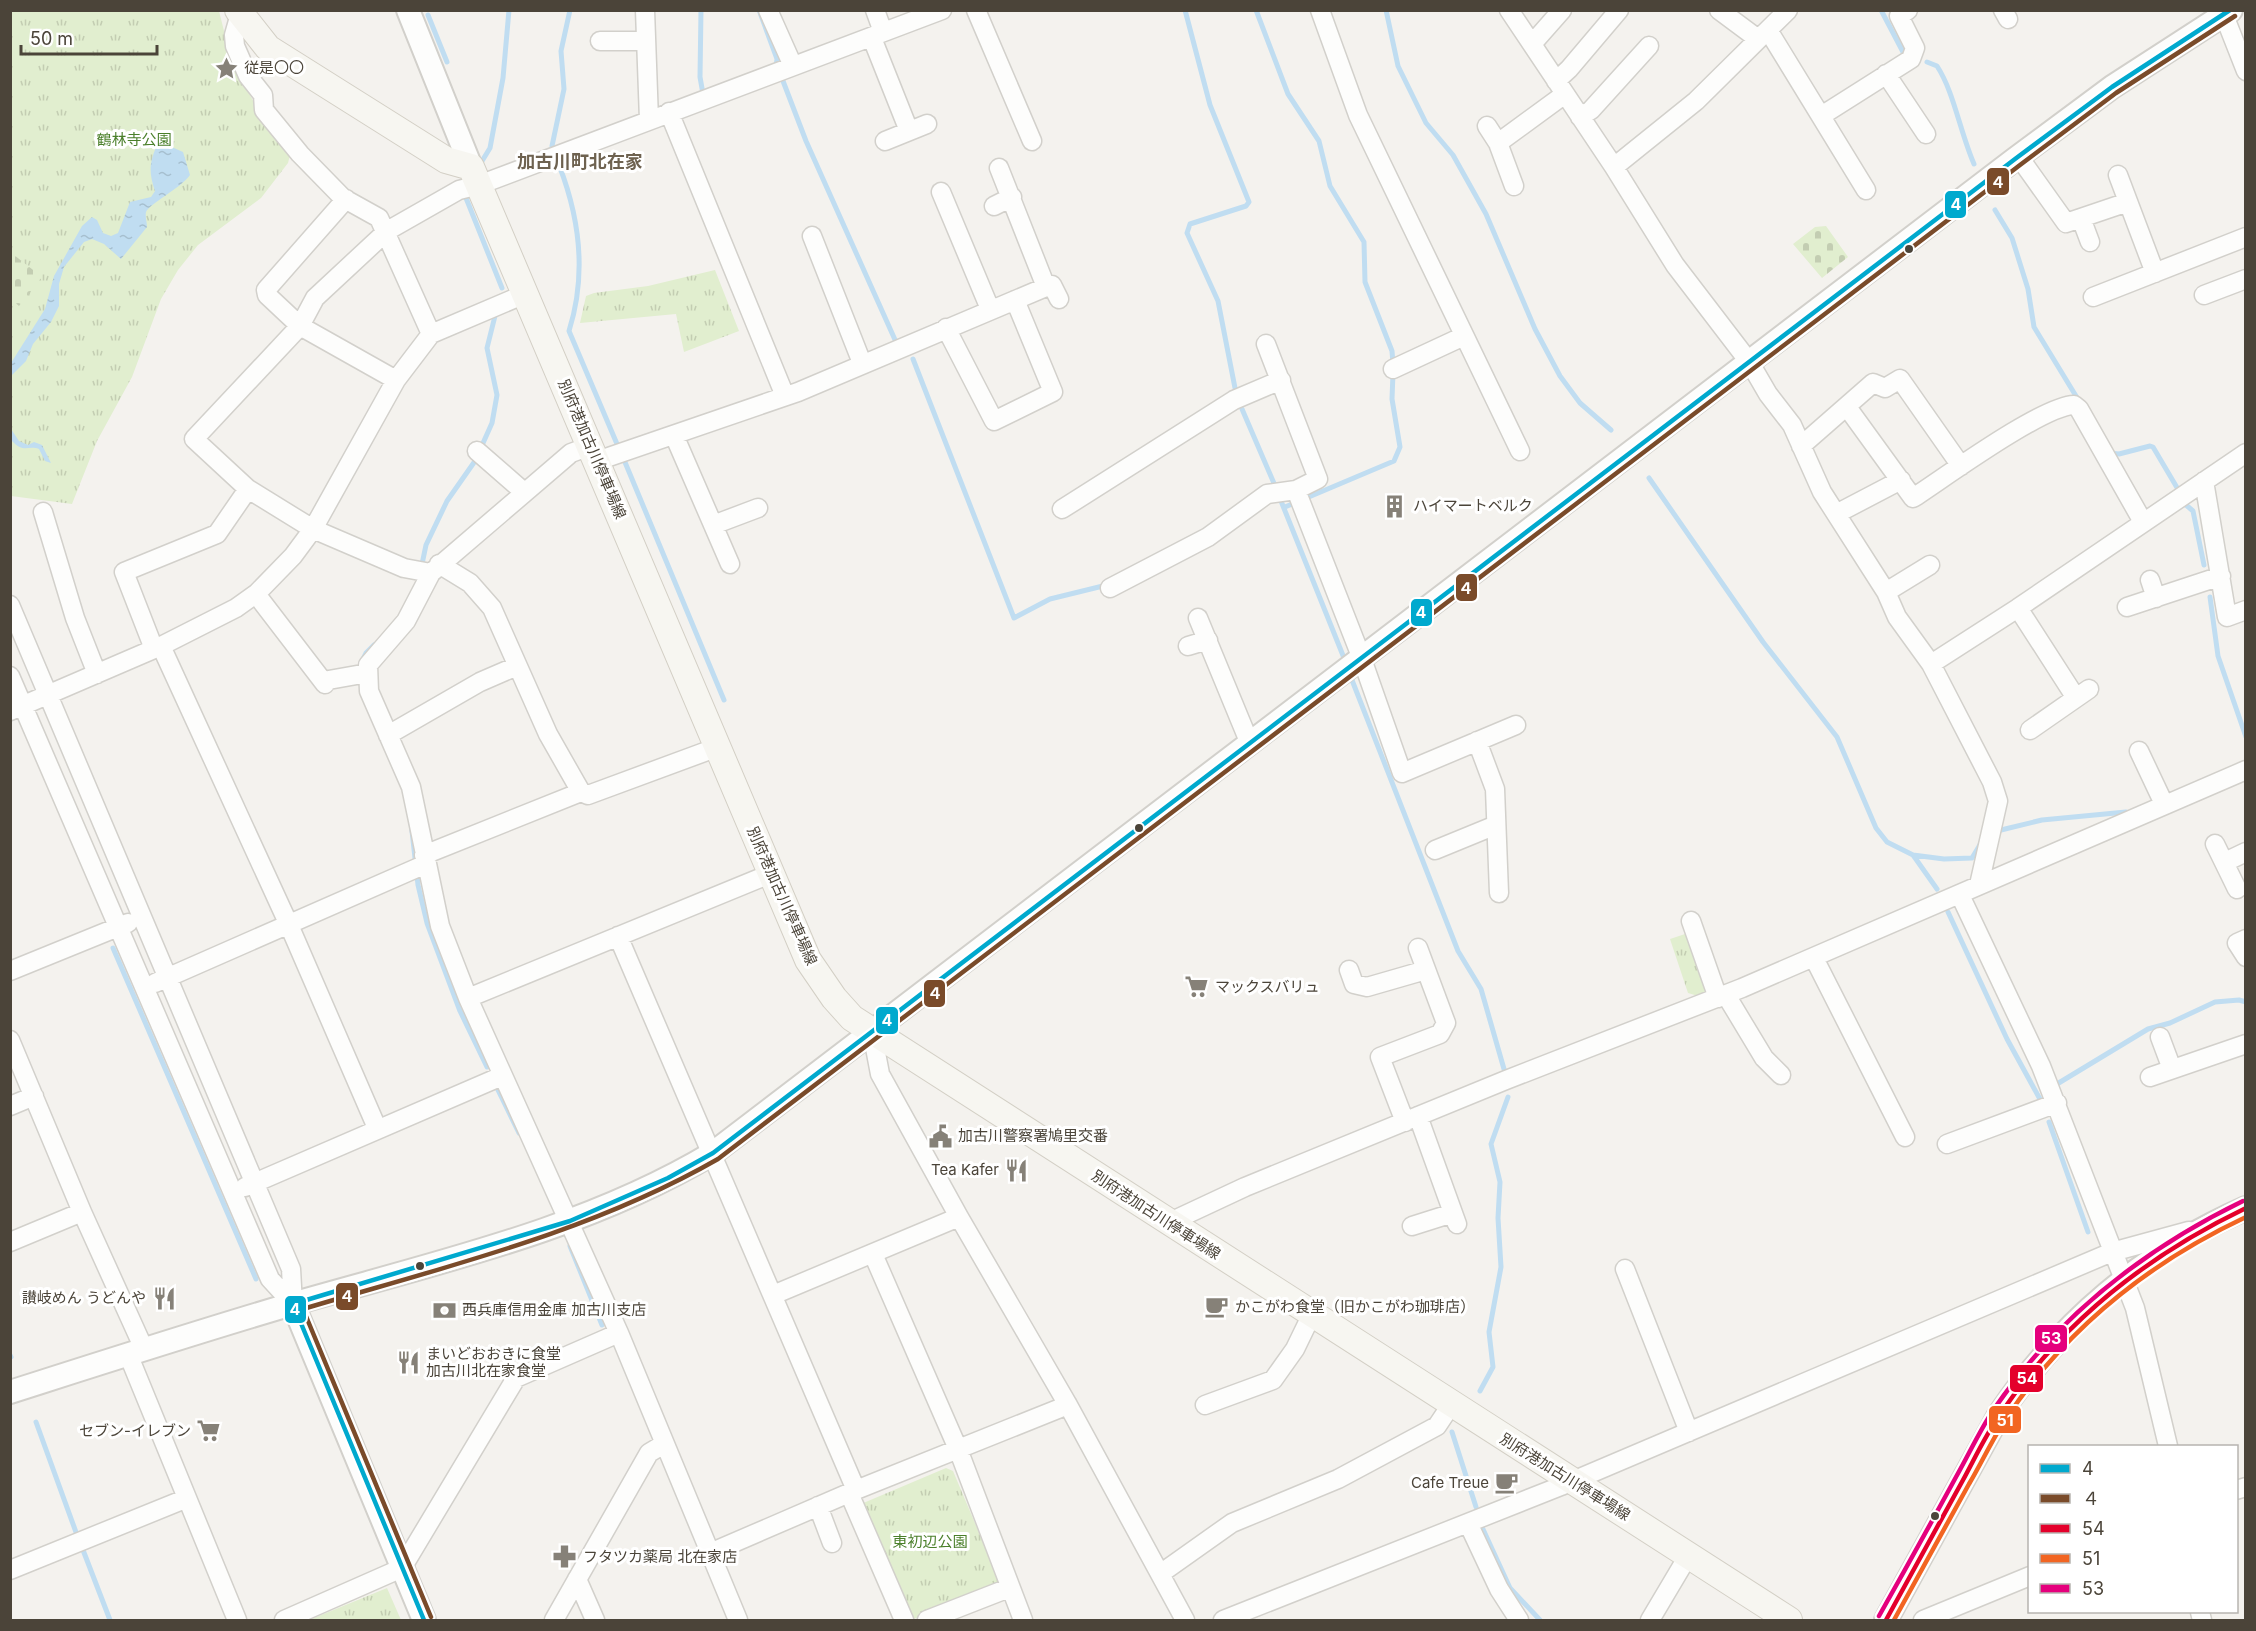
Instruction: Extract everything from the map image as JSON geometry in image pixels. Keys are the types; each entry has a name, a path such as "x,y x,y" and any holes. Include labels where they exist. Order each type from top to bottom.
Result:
{"main road":[{"path":"239,12 268,48 475,176"},
{"name":"別府港加古川停車場線","path":"475,176 808,960 834,998 852,1018 1311,1316 1789,1620"}],"street":[{"path":"408,10 475,176"},
{"path":"645,10 649,120"},
{"path":"768,10 793,66"},
{"path":"875,10 878,35 909,131"},
{"path":"718,747 588,795 581,792 548,734 492,608 470,583 435,568 404,568 313,529 248,489 194,439 300,326 315,298 387,231 459,190 475,176 649,120 942,10"},
{"path":"976,10 1032,141"},
{"path":"1320,10 1358,115 1520,451"},
{"path":"1509,10 1614,167 1675,265 1750,363 1768,394 1792,425 1822,492 1886,592 1897,617 1931,664 1992,782 1998,801 1979,885"},
{"path":"1532,44 1562,10"},
{"path":"1498,143 1560,87 1569,69 1619,10"},
{"path":"1719,10 1763,35 1821,116 1866,190"},
{"path":"1614,167 1696,101 1788,10"},
{"path":"1821,116 1912,56 1915,48 1899,16 1908,10"},
{"path":"239,12 234,35 235,46 248,76 263,95 264,110 300,154 346,199 379,218 387,231 431,334"},
{"path":"10,1392 136,1351 570,1221 668,1178 713,1153 2112,87 2225,12 2246,71"},
{"path":"600,41 645,41"},
{"path":"1580,117 1591,110 1646,57"},
{"path":"1886,74 1926,134"},
{"path":"669,112 785,396"},
{"path":"885,141 927,124"},
{"path":"1487,126 1498,143 1514,186"},
{"path":"2019,157 2066,223 2128,202"},
{"path":"738,1620 620,1333 502,1076 440,926 411,787 369,691 368,665 406,621 435,568 571,453 594,453 674,435 785,396 990,309 1015,300 1052,293 999,168"},
{"path":"2118,175 2155,273"},
{"path":"941,192 990,309"},
{"path":"994,206 1012,197"},
{"path":"346,199 266,290 267,295 300,326 396,380"},
{"path":"2081,218 2090,242"},
{"path":"812,236 862,363"},
{"path":"2093,297 2246,237"},
{"path":"2204,295 2246,279"},
{"path":"17,708 157,648 236,608 256,594 293,556 313,529 396,380 431,334 525,294"},
{"path":"946,328 994,421 1053,392 1015,300"},
{"path":"1393,369 1464,336"},
{"path":"1110,588 1208,537 1267,494 1296,490 1318,479 1266,344"},
{"path":"1801,446 1873,383 1884,388 1900,379 1961,466"},
{"path":"1062,509 1234,400 1281,380"},
{"path":"1847,407 1913,498 1961,466 2059,408 2074,405 2079,409 2143,522"},
{"path":"674,435 730,564"},
{"path":"477,451 524,492"},
{"path":"1931,664 2018,608 2246,453"},
{"path":"1836,513 1901,480"},
{"path":"2204,481 2227,617 2246,610"},
{"path":"248,489 217,534 124,572 157,648 289,925 377,1128"},
{"path":"1296,490 1362,659 1402,773 1516,725"},
{"path":"712,525 758,508"},
{"path":"43,512 75,618 97,674"},
{"path":"1886,592 1930,565"},
{"path":"2127,607 2153,589 2221,576"},
{"path":"256,594 324,683 368,673"},
{"path":"10,605 291,1269 294,1304 424,1620"},
{"path":"2018,608 2083,693 2030,730"},
{"path":"1198,618 1250,744"},
{"path":"1188,646 1208,640"},
{"path":"388,735 480,682 517,666"},
{"path":"10,676 17,708 118,927 270,1279 294,1304"},
{"path":"1478,741 1495,789 1499,893"},
{"path":"2139,751 2164,804"},
{"path":"1168,1223 1245,1187 1814,958 2246,770"},
{"path":"145,988 289,925 425,859 581,792"},
{"path":"1435,850 1496,825"},
{"path":"2216,844 2237,889"},
{"path":"2225,862 2246,852"},
{"path":"468,998 770,874"},
{"path":"1960,895 2057,1103 2135,1308 2168,1445"},
{"path":"10,971 141,917"},
{"path":"1691,921 1722,996 1764,1058 1781,1075"},
{"path":"618,936 773,1295 904,1620"},
{"path":"2246,939 2237,943 2246,957"},
{"path":"1412,1226 1455,1218 1412,1119 1380,1057 1440,1034 1446,1023 1418,948"},
{"path":"1814,958 1871,1091 1905,1137"},
{"path":"1349,970 1354,984 1367,987 1426,970"},
{"path":"872,1032 880,1074 959,1217 1068,1405 1185,1620"},
{"path":"2160,1037 2172,1069"},
{"path":"10,1040 82,1212 136,1351 186,1498 237,1620"},
{"path":"2150,1077 2246,1044"},
{"path":"233,1192 502,1076"},
{"path":"10,1106 34,1096"},
{"path":"1947,1144 2057,1103"},
{"path":"1223,1620 1571,1482 2112,1252 2200,1228 2246,1208"},
{"path":"10,1242 82,1212"},
{"path":"773,1295 959,1217"},
{"path":"1886,1620 1977,1452 2020,1384 2075,1322 2124,1279 2200,1228"},
{"path":"873,1254 958,1449 1023,1620"},
{"path":"1626,1269 1689,1432"},
{"path":"1212,1397 1273,1380 1295,1349 1311,1316"},
{"path":"284,1620 402,1568 516,1378 620,1333"},
{"path":"710,1553 853,1491 1068,1405"},
{"path":"1160,1574 1232,1523 1338,1479 1437,1426 1451,1405"},
{"path":"554,1620 649,1453 664,1444"},
{"path":"10,1570 186,1498"},
{"path":"818,1506 832,1543"},
{"path":"1468,1523 1499,1589 1519,1620"},
{"path":"1650,1620 1688,1556"},
{"path":"1923,1620 2028,1577"},
{"path":"577,1580 595,1620"},
{"path":"927,1620 1009,1588"}],"green space":[{"name":"鶴林寺公園","path":"10,11 219,11 232,63 261,115 290,155 288,163 261,198 198,245 178,270 161,299 132,377 97,441 72,504 11,496"},
{"path":"1826,226 1848,257 1822,278 1793,244 1815,227"},
{"path":"14,255 42,277 19,306 11,299 11,259"},
{"path":"715,270 739,331 684,352 676,314 580,323 586,296 648,286"},
{"path":"1691,932 1713,990 1698,996 1688,993 1670,939"},
{"name":"東初辺公園","path":"946,1468 953,1471 999,1580 994,1588 911,1620 861,1504"},
{"path":"387,1588 401,1620 309,1620"}],"water":[{"path":"165,144 183,152 190,175 148,209 146,212 147,227 121,259 104,244 92,239 84,242 64,267 59,284 59,306 51,322 33,344 26,361 11,376 11,363 45,309 54,276 82,226 92,217 97,220 103,233 111,236 118,233 130,202 151,197 155,191 151,174 152,159 156,147"},
{"path":"11,429 19,441 28,445 34,442 42,445 51,463 45,461 39,449 22,448 15,444 11,440"}],"waterway":[{"path":"479,166 490,148 503,78 509,10"},
{"path":"552,146 564,89 561,51 570,10"},
{"path":"701,10 700,77 703,94"},
{"path":"759,10 777,59 776,66"},
{"path":"1185,10 1210,105 1249,202 1246,206 1190,224 1187,233 1218,301 1235,388"},
{"path":"1256,10 1288,94 1319,141 1330,186 1364,242 1365,282 1392,351 1393,364"},
{"path":"1386,10 1398,66 1426,123 1453,155 1486,214 1535,329 1560,376 1580,403 1611,430"},
{"path":"1881,10 1903,52"},
{"path":"428,15 447,62"},
{"path":"1927,62 1937,66 1943,76 1974,164"},
{"path":"783,81 806,141 896,342 900,341"},
{"path":"559,165 572,206 579,247 578,289 569,331 617,444"},
{"path":"464,193 502,288"},
{"path":"1995,210 2012,238 2028,289 2034,327 2079,401"},
{"path":"421,569 426,545 447,501 475,461 492,423 497,395 487,348 495,316"},
{"path":"913,359 1014,618 1050,599 1107,585"},
{"path":"1285,507 1394,461 1400,447 1392,399 1393,373"},
{"path":"1242,409 1276,488"},
{"path":"2109,453 2119,454 2153,447 2179,491"},
{"path":"622,455 724,700"},
{"path":"1649,478 1763,642 1837,737 1876,828 1887,842 1913,855 1937,889"},
{"path":"1279,496 1346,663"},
{"path":"2186,505 2193,511 2204,565"},
{"path":"2210,597 2218,656 2246,737"},
{"path":"361,663 366,653 374,645"},
{"path":"1350,675 1458,951 1481,989 1504,1069"},
{"path":"2001,830 2042,820 2126,812"},
{"path":"411,822 418,885 427,923 460,1011 487,1067"},
{"path":"1913,855 1944,859 1972,858 1981,843"},
{"path":"1948,912 2007,1039 2041,1101"},
{"path":"113,948 256,1279"},
{"path":"2057,1084 2148,1029 2170,1023 2215,1002 2239,1000 2246,1002"},
{"path":"498,1090 519,1133"},
{"path":"1480,1391 1493,1367 1489,1332 1501,1267 1498,1218 1500,1182 1491,1144 1508,1097"},
{"path":"2049,1122 2088,1232"},
{"path":"570,1246 602,1325"},
{"path":"36,1422 77,1535"},
{"path":"1452,1432 1476,1507"},
{"path":"1482,1527 1510,1588 1540,1620"},
{"path":"83,1550 110,1620"}],"transit line":[{"name":"4","path":"424,1620 293,1304 570,1221 668,1178 713,1153 2015,159 2112,87 2230,10"},
{"name":"４","path":"431,1617 303,1309 462,1263 567,1228 619,1208 718,1159 2020,165 2116,93 2235,16"},
{"name":"53","path":"1879,1616 1989,1417 2019,1375 2046,1344 2074,1315 2137,1264 2170,1241 2243,1201"},
{"name":"54","path":"1886,1620 1990,1429 2025,1380 2051,1349 2079,1320 2141,1270 2174,1247 2246,1208"},
{"name":"51","path":"1894,1620 2002,1425 2056,1354 2113,1300 2143,1277 2210,1235 2246,1217"}],"place":[{"name":"従是〇〇","path":"226,68"},
{"name":"ハイマートベルク","path":"1395,506"},
{"name":"マックスバリュ","path":"1197,987"},
{"name":"加古川警察署鳩里交番","path":"940,1136"},
{"name":"Tea Kafer","path":"1017,1170"},
{"name":"讃岐めん うどんや","path":"164,1298"},
{"name":"かこがわ食堂（旧かこがわ珈琲店）","path":"1217,1307"},
{"name":"西兵庫信用金庫 加古川支店","path":"444,1310"},
{"name":"まいどおおきに食堂 加古川北在家食堂","path":"408,1363"},
{"name":"セブン-イレブン","path":"209,1431"},
{"name":"Cafe Treue","path":"1507,1483"},
{"name":"フタツカ薬局 北在家店","path":"565,1557"}],"district":[{"name":"加古川町北在家","path":"580,162"}]}
